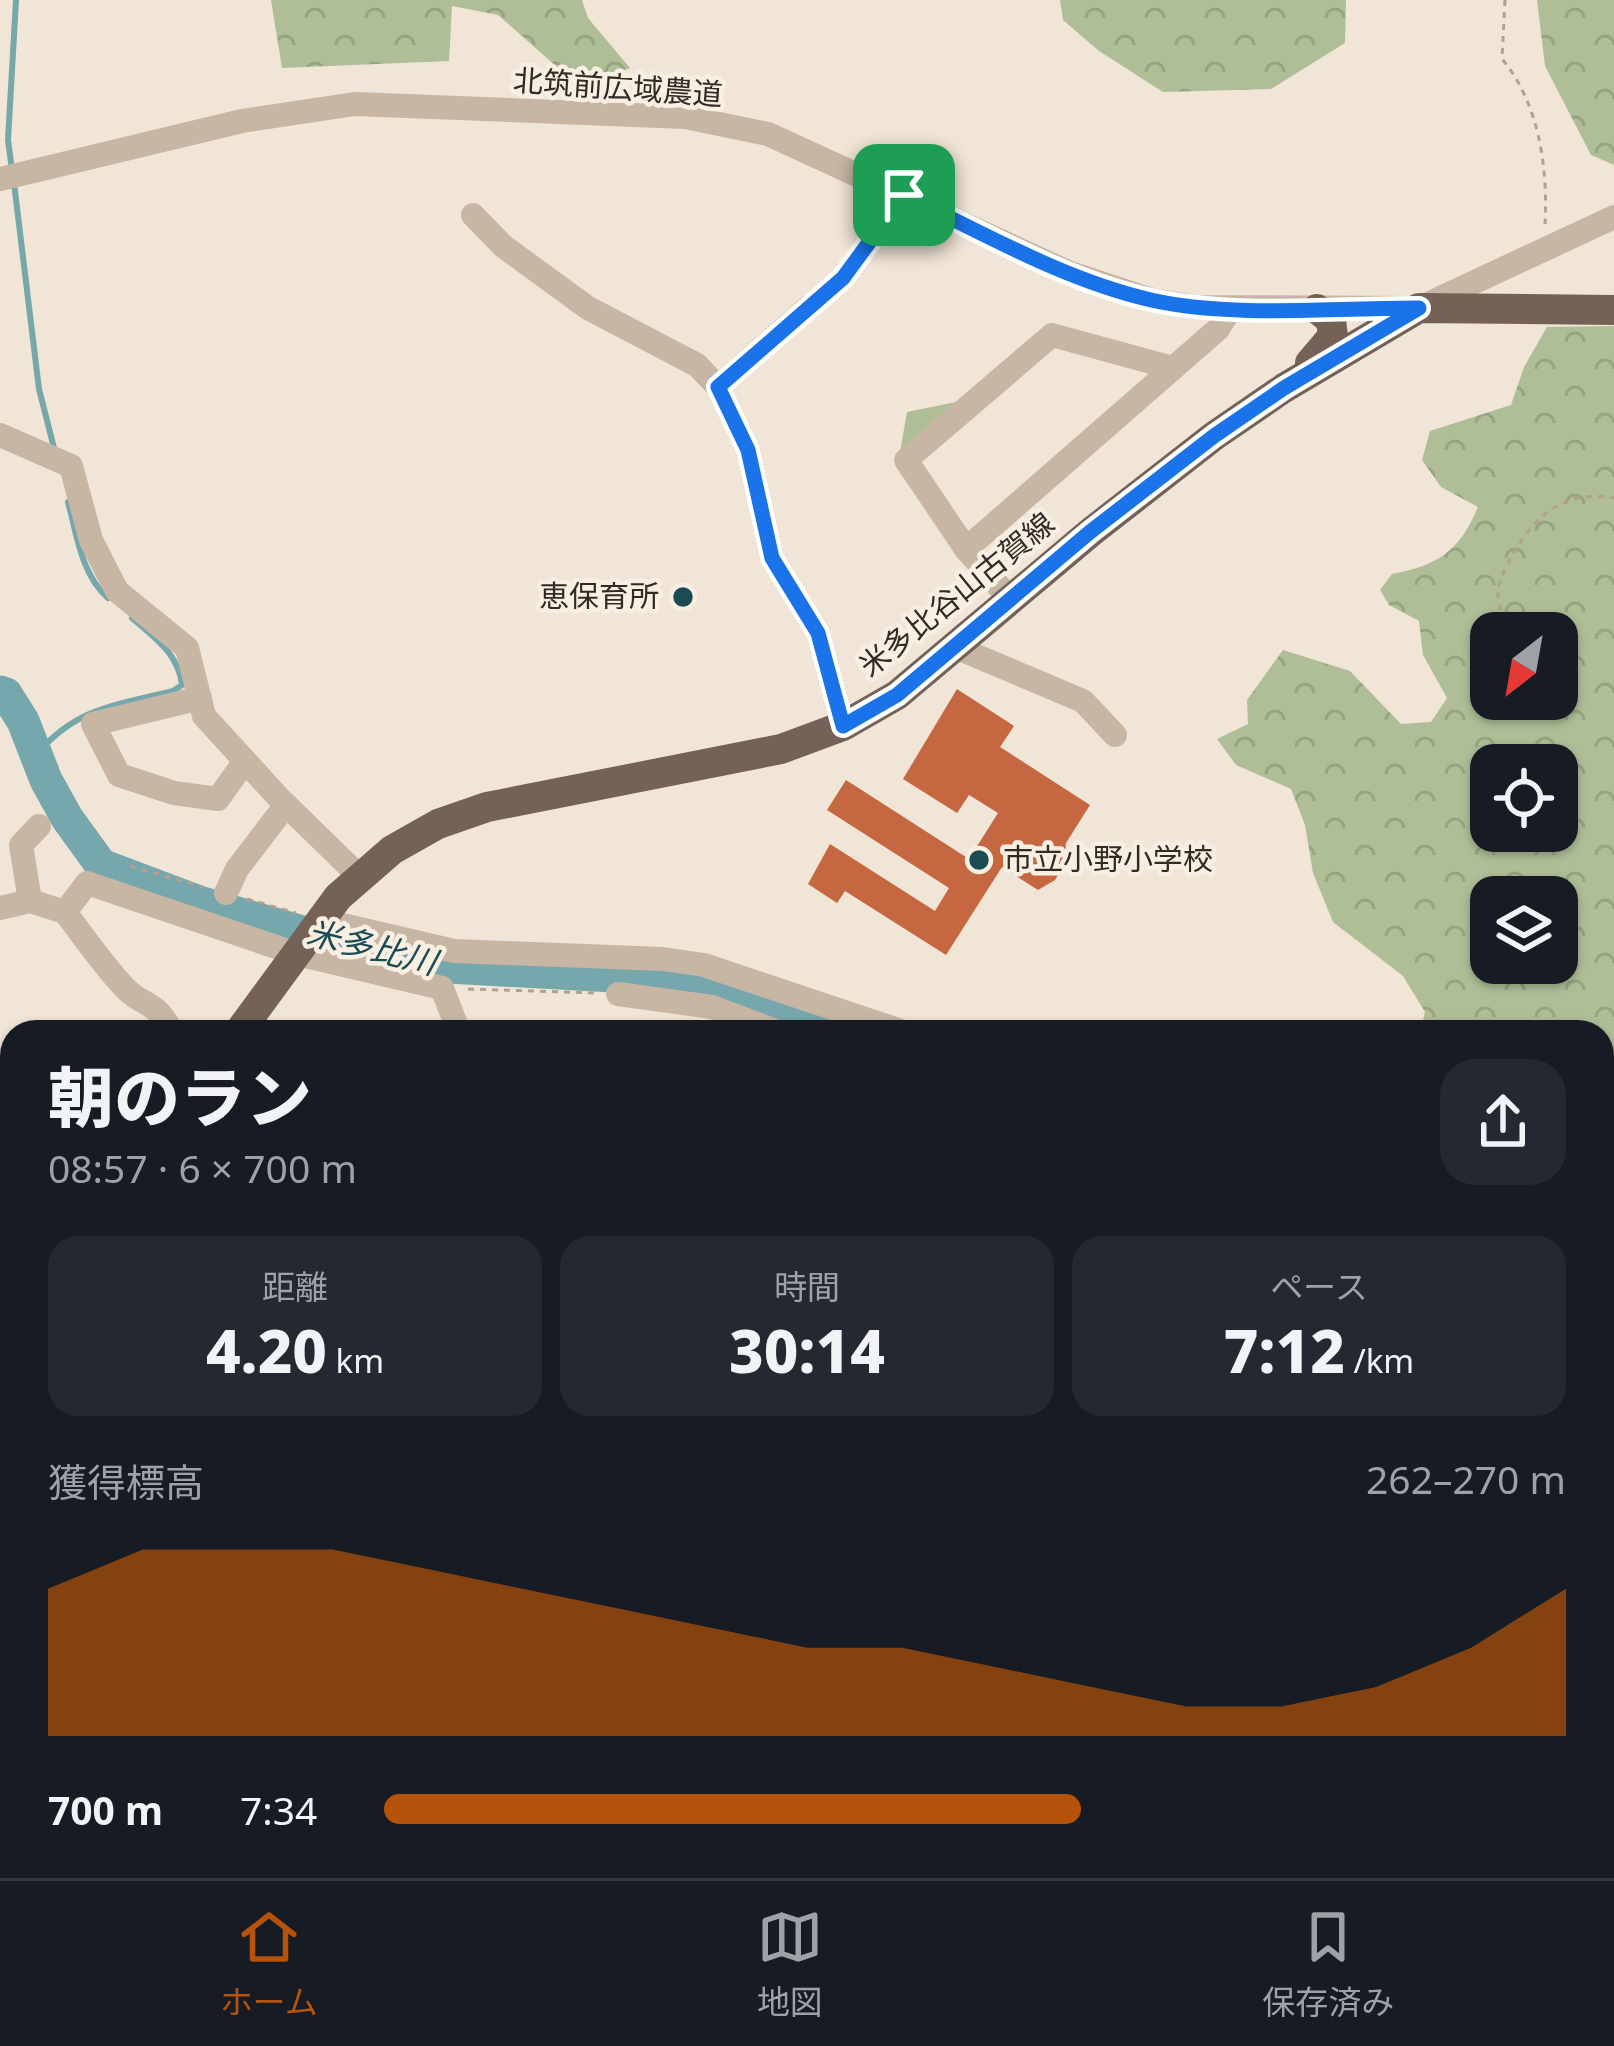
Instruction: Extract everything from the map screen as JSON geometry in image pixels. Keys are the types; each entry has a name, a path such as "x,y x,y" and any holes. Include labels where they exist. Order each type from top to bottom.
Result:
{"main road":[{"path":"1419,308 1614,310"},
{"name":"米多比谷山古賀線","path":"248,1020 321,920 359,876 392,850 438,824 488,807 781,749 843,726 897,695 1214,436 1284,388 1419,308"},
{"path":"1284,388 1322,353 1333,336 1331,320 1317,309"}],"street":[{"name":"北筑前広域農道","path":"0,178 242,122 355,104 638,113 724,122 768,134 1108,288 1152,300 1232,308 1419,308"},
{"path":"473,215 502,246 588,308 698,365 718,387 748,450 772,558 818,633 843,726"},
{"path":"1419,308 1614,217"},
{"path":"718,387 810,306"},
{"path":"966,549 1218,329 1232,308"},
{"path":"1011,600 966,549 906,460 1052,335 1173,368"},
{"path":"6,446 71,466 91,540 117,591 187,648 204,716 359,876"},
{"path":"955,647 1083,701 1115,735"},
{"path":"200,698 93,724 119,776 174,793 218,799 245,761"},
{"path":"226,893 238,869 286,805"},
{"path":"30,901 21,845 39,826"},
{"path":"64,912 87,883 299,951 442,988 454,1020"},
{"path":"0,908 30,901 64,912 128,993 148,1000 166,1020"},
{"path":"321,920 454,951 704,964 869,1020"},
{"path":"618,994 712,1007 746,1020"},
{"path":"705,1020 712,1007"}],"path":[{"path":"1505,0 1502,59 1522,83 1548,177 1545,225 1556,247"},
{"path":"810,306 843,278 904,195"},
{"path":"1502,612 1498,595 1505,569 1527,529 1560,504 1579,497 1614,498"},
{"path":"442,988 618,994"}],"green space":[{"path":"271,0 582,0 588,18 630,68 582,89 498,15 452,6 449,61 282,68"},
{"path":"1060,0 1346,0 1345,43 1271,89 1163,92 1099,51 1063,20"},
{"path":"1537,0 1614,0 1614,165 1591,155 1545,66"},
{"path":"1614,326 1614,1020 1423,1020 1425,1012 1403,976 1333,922 1313,873 1305,825 1291,789 1236,765 1217,739 1248,724 1247,700 1283,650 1350,671 1401,724 1431,722 1447,698 1423,655 1419,621 1389,605 1380,590 1392,574 1434,561 1455,546 1478,507 1441,487 1422,460 1430,431 1511,405 1524,367 1547,327"},
{"path":"961,401 899,458 907,412"}],"building":[{"path":"957,689 1014,726 1000,747 1090,805 1066,843 1064,865 1055,880 1038,890 1002,867 946,955 845,891 837,903 808,884 830,844 935,911 949,888 827,810 846,780 969,859 998,813 969,795 957,813 903,779"}],"waterway":[{"path":"12,170 8,140 16,0"},
{"path":"14,183 39,389 54,448"},
{"path":"68,502 86,566 108,598"},
{"path":"38,753 83,717 182,685 171,655 132,618"},
{"name":"米多比川","path":"0,692 23,721 67,818 101,865 199,902 341,943 448,967 686,980 812,1020"}],"place":[{"name":"恵保育所","path":"683,597"},
{"name":"市立小野小学校","path":"979,860"}],"route":[{"path":"904,195 1070,273 1152,300 1196,307 1419,308 1284,388 1214,436 1090,532 897,695 843,726 818,633 772,558 748,450 718,387 843,278 904,195"}]}
